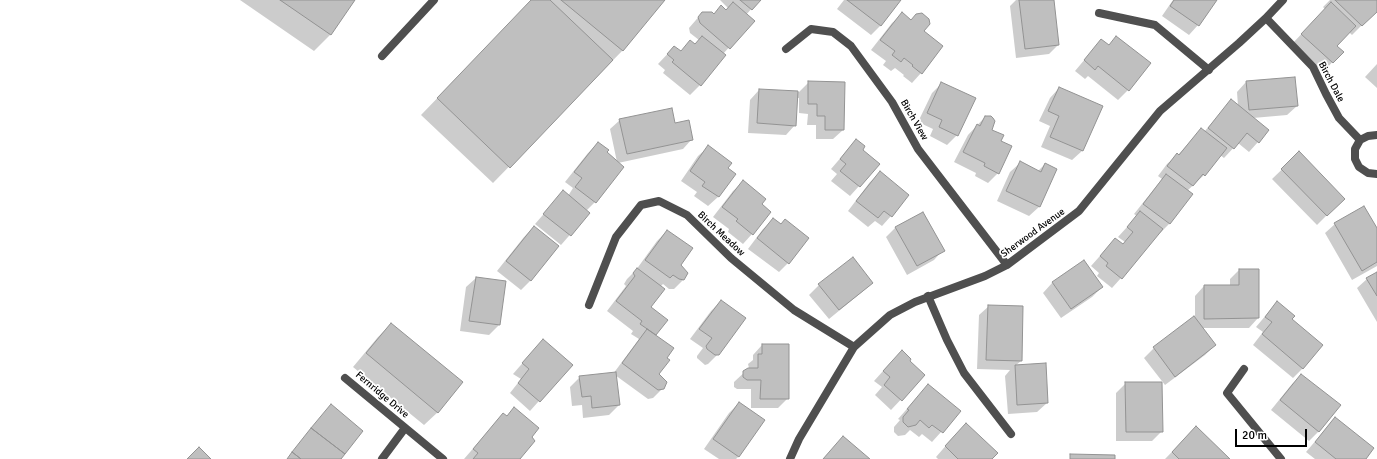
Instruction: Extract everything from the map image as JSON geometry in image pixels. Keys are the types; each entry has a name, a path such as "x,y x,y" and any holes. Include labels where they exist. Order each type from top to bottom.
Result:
{"street":[{"path":"382,56 434,0"},
{"name":"Sherwood Avenue","path":"790,459 799,439 854,347 890,315 928,296 985,276 1007,265 1079,211 1160,111 1209,70 1266,18 1283,0"},
{"path":"1099,13 1155,25 1209,70"},
{"name":"Birch Dale","path":"1266,18 1313,67 1339,118 1360,140"},
{"name":"Birch View","path":"786,49 811,30 833,32 851,46 892,102 918,148 1007,265"},
{"path":"1377,135 1368,136 1360,140 1355,149 1355,159 1359,167 1368,173 1377,174"},
{"name":"Birch Meadow","path":"589,305 616,237 641,205 659,201 687,215 731,258 794,310 854,347"},
{"path":"928,296 964,374 1011,434"},
{"path":"1244,369 1227,393 1281,459"},
{"name":"Fernridge Drive","path":"345,378 442,459"},
{"name":"Fernridge Drive","path":"382,459 405,428"}],"building":[{"path":"280,0 355,0 331,35"},
{"path":"531,0 550,0 613,60 510,168 437,98"},
{"path":"561,0 665,0 623,51"},
{"path":"740,0 761,0 752,10"},
{"path":"847,0 901,0 881,26"},
{"path":"1019,0 1054,0 1059,45 1025,49"},
{"path":"1174,0 1217,0 1199,26 1170,6"},
{"path":"1335,0 1377,0 1377,12 1362,26"},
{"path":"733,2 755,21 730,49 700,23 698,17 702,12 712,12 714,14 721,5 726,10"},
{"path":"1331,2 1356,26 1337,46 1344,52 1333,63 1301,34"},
{"path":"902,12 911,20 916,14 922,13 929,19 930,24 924,31 943,46 922,74 904,58 901,62 892,55 895,51 880,40"},
{"path":"702,36 726,55 701,86 672,62 674,60 667,54 674,46 681,51 690,40 695,44"},
{"path":"1116,36 1151,63 1129,91 1098,66 1095,70 1084,60 1101,39 1109,45"},
{"path":"1295,77 1298,106 1249,110 1246,81"},
{"path":"808,81 845,82 844,130 825,130 825,116 817,116 817,104 808,104"},
{"path":"941,82 976,98 958,136 939,127 942,120 927,113"},
{"path":"1059,87 1103,106 1083,151 1050,137 1059,116 1048,111"},
{"path":"759,89 798,91 796,126 757,123"},
{"path":"1231,99 1269,130 1259,143 1247,133 1234,149 1208,128"},
{"path":"672,108 675,123 689,120 693,140 627,154 619,119"},
{"path":"985,116 991,116 995,121 992,130 1004,135 1001,141 1012,146 999,174 984,166 985,163 963,152 977,124 980,126"},
{"path":"1201,128 1227,148 1205,176 1203,174 1193,186 1167,166 1177,153 1179,155"},
{"path":"856,139 865,146 863,150 880,164 860,187 840,171 846,164 840,159"},
{"path":"598,142 609,150 607,152 624,167 596,203 575,187 582,178 574,172"},
{"path":"708,145 732,163 728,168 736,174 719,197 702,186 705,182 690,171"},
{"path":"1299,151 1345,199 1327,216 1281,169"},
{"path":"1020,161 1041,172 1045,163 1057,169 1040,207 1006,191"},
{"path":"880,171 909,195 892,217 884,211 878,218 856,201"},
{"path":"1166,174 1193,194 1170,224 1143,204"},
{"path":"743,180 766,199 762,204 771,212 753,235 736,221 738,219 722,207"},
{"path":"563,190 590,213 571,236 543,214"},
{"path":"1364,206 1377,228 1377,262 1362,271 1334,223"},
{"path":"1140,211 1163,229 1122,279 1106,266 1108,263 1100,256 1115,238 1123,244 1133,232 1127,227"},
{"path":"923,212 945,251 917,266 895,227"},
{"path":"773,218 781,224 785,219 809,238 789,264 757,238"},
{"path":"534,226 559,246 531,281 506,261"},
{"path":"667,230 693,248 681,265 688,273 684,280 673,275 670,278 645,260"},
{"path":"853,257 873,283 839,310 818,284"},
{"path":"1084,260 1103,287 1071,309 1052,282"},
{"path":"637,268 665,289 651,307 668,320 656,335 640,324 642,321 616,301 635,276 633,273"},
{"path":"1239,269 1259,269 1259,318 1204,319 1204,285 1239,285"},
{"path":"1377,272 1377,296 1366,278"},
{"path":"476,277 506,281 500,325 469,321"},
{"path":"721,300 746,318 719,355 715,355 707,349 706,346 712,338 699,329"},
{"path":"1277,301 1295,316 1292,319 1323,345 1303,369 1262,334 1272,322 1265,317"},
{"path":"988,305 1023,306 1022,361 986,360"},
{"path":"1194,316 1216,345 1175,377 1153,347"},
{"path":"391,323 463,382 438,413 366,353"},
{"path":"647,329 674,348 667,358 670,360 659,374 667,382 664,389 658,390 622,363"},
{"path":"543,339 573,365 540,402 518,383 529,369 522,363"},
{"path":"762,344 789,344 789,399 760,399 761,380 747,380 743,377 743,371 748,368 758,368 758,354 762,354"},
{"path":"902,350 911,359 910,361 925,375 902,401 884,385 890,377 883,371"},
{"path":"1046,363 1048,403 1017,405 1015,365"},
{"path":"616,372 620,405 592,408 591,396 582,397 579,376"},
{"path":"1301,374 1341,405 1319,432 1280,400"},
{"path":"1125,382 1162,382 1163,432 1126,432"},
{"path":"928,384 961,411 943,433 932,425 929,428 920,420 916,425 908,427 903,422 903,417 909,410 907,409"},
{"path":"739,402 765,420 739,457 713,439"},
{"path":"331,404 363,431 345,454 311,428"},
{"path":"514,407 539,428 532,437 535,441 520,459 473,459 478,453 473,449 503,413 507,416"},
{"path":"1335,417 1374,448 1366,459 1336,459 1315,442"},
{"path":"966,423 998,453 992,459 958,459 945,446"},
{"path":"1196,426 1230,459 1179,459 1172,452"},
{"path":"311,428 345,454 341,459 301,459 292,452"},
{"path":"843,436 870,459 823,459"},
{"path":"199,447 211,459 187,459"},
{"path":"292,452 301,459 287,459"},
{"path":"1070,454 1115,455 1115,459 1070,459"}]}
